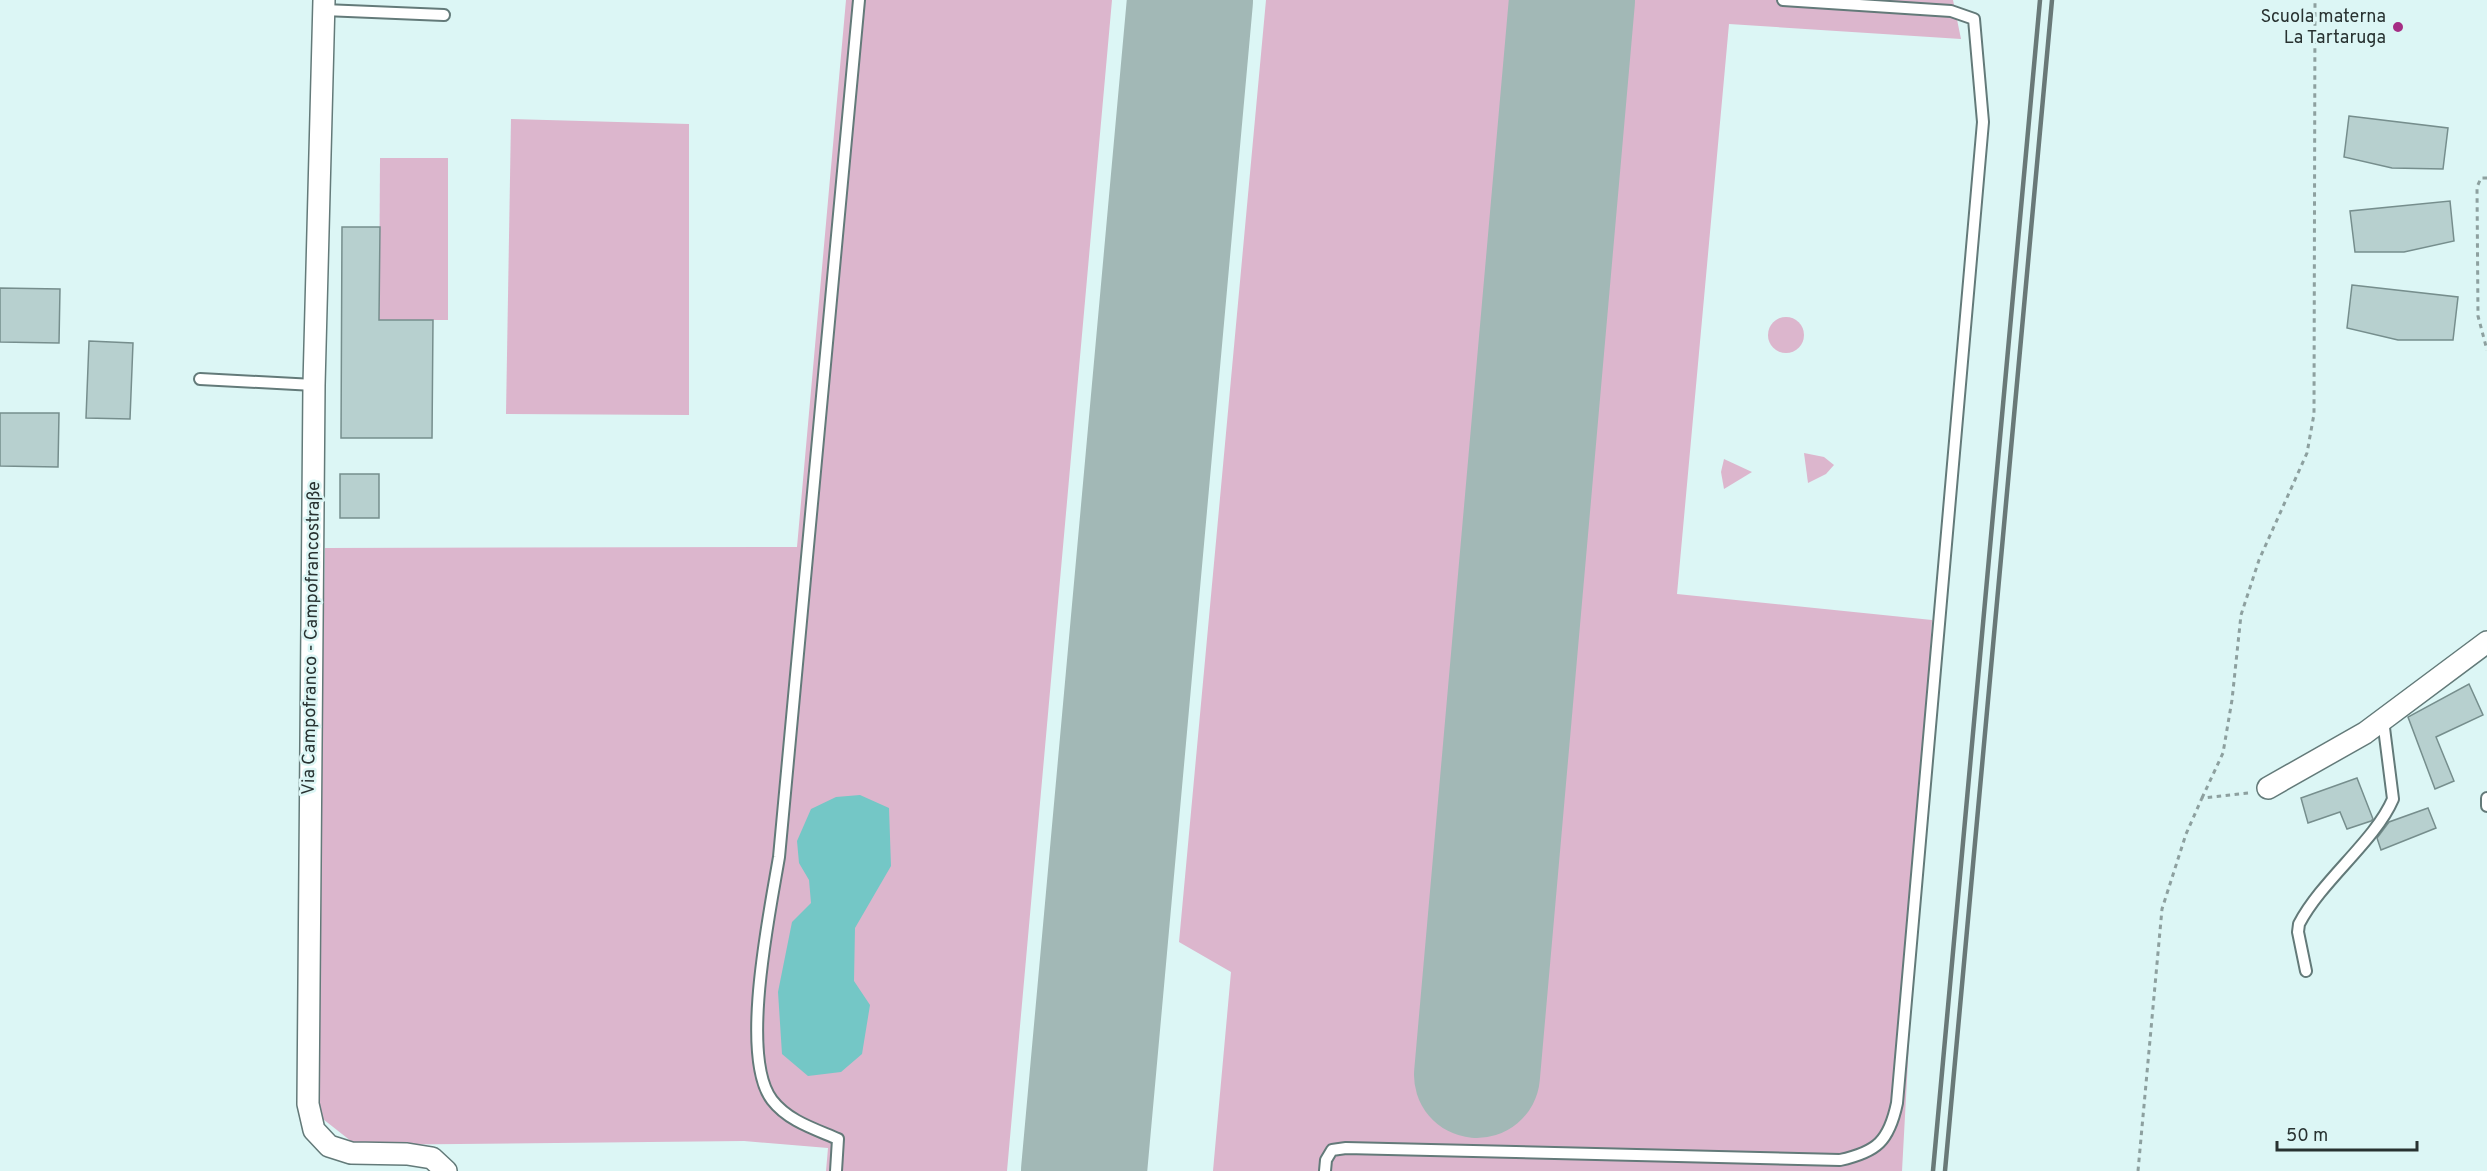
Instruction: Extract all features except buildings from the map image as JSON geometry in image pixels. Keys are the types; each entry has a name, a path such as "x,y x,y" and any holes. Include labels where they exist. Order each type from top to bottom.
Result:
{"street":[{"name":"Via Campofranco - Campofrancostraße","path":"324,5 314,385 308,1104 314,1130 329,1146 351,1153 407,1154 432,1158 446,1171"},
{"path":"2268,788 2383,719 2487,642"}],"lane":[{"path":"836,1171 838,1139 793,1119 772,1100 760,1076 756,1042 767,925 779,857 859,0"},
{"path":"1325,1171 1326,1160 1332,1150 1346,1148 1840,1160 1863,1155 1880,1144 1893,1125 1897,1103 1983,123 1974,19 1951,11 1783,0"},
{"path":"324,5 444,15"},
{"path":"200,379 314,385"},
{"path":"2306,971 2298,932 2299,924 2388,810 2392,799 2383,719"},
{"path":"2487,798 2487,806"}],"path":[{"path":"2138,1171 2162,909 2183,843 2223,753 2232,700 2241,615 2259,560 2307,453 2314,414 2315,0"},
{"path":"2487,178 2481,178 2476,187 2478,316 2487,350"},
{"path":"2202,798 2239,795 2268,788"}],"shaded area":[{"path":"846,0 1112,0 1007,1171 826,1171 828,1148 744,1141 356,1145 314,1112 325,548 797,547"},
{"path":"1266,0 1953,0 1961,39 1729,24 1677,594 1932,620 1902,1171 1213,1171 1231,972 1179,942"},
{"path":"511,119 689,124 689,415 506,414"},
{"path":"380,158 448,158 448,320 379,320"},
{"path":"1786,317 1799,322 1804,335 1799,348 1786,353 1773,348 1768,335 1773,322"},
{"path":"1804,453 1824,457 1834,465 1826,474 1808,483"},
{"path":"1724,459 1752,472 1724,489 1721,472"}],"water":[{"path":"860,795 889,808 891,866 855,928 854,981 870,1005 862,1054 841,1072 808,1076 782,1054 778,992 792,922 811,903 809,880 799,863 797,841 811,809 836,797"}],"runway":[{"path":"1084,1171 1190,0"},
{"path":"1477,1075 1572,0"}],"railway":[{"path":"1933,1171 2040,0"},
{"path":"1945,1171 2052,0"}],"place":[{"name":"Scuola materna La Tartaruga","path":"2398,27"}]}
